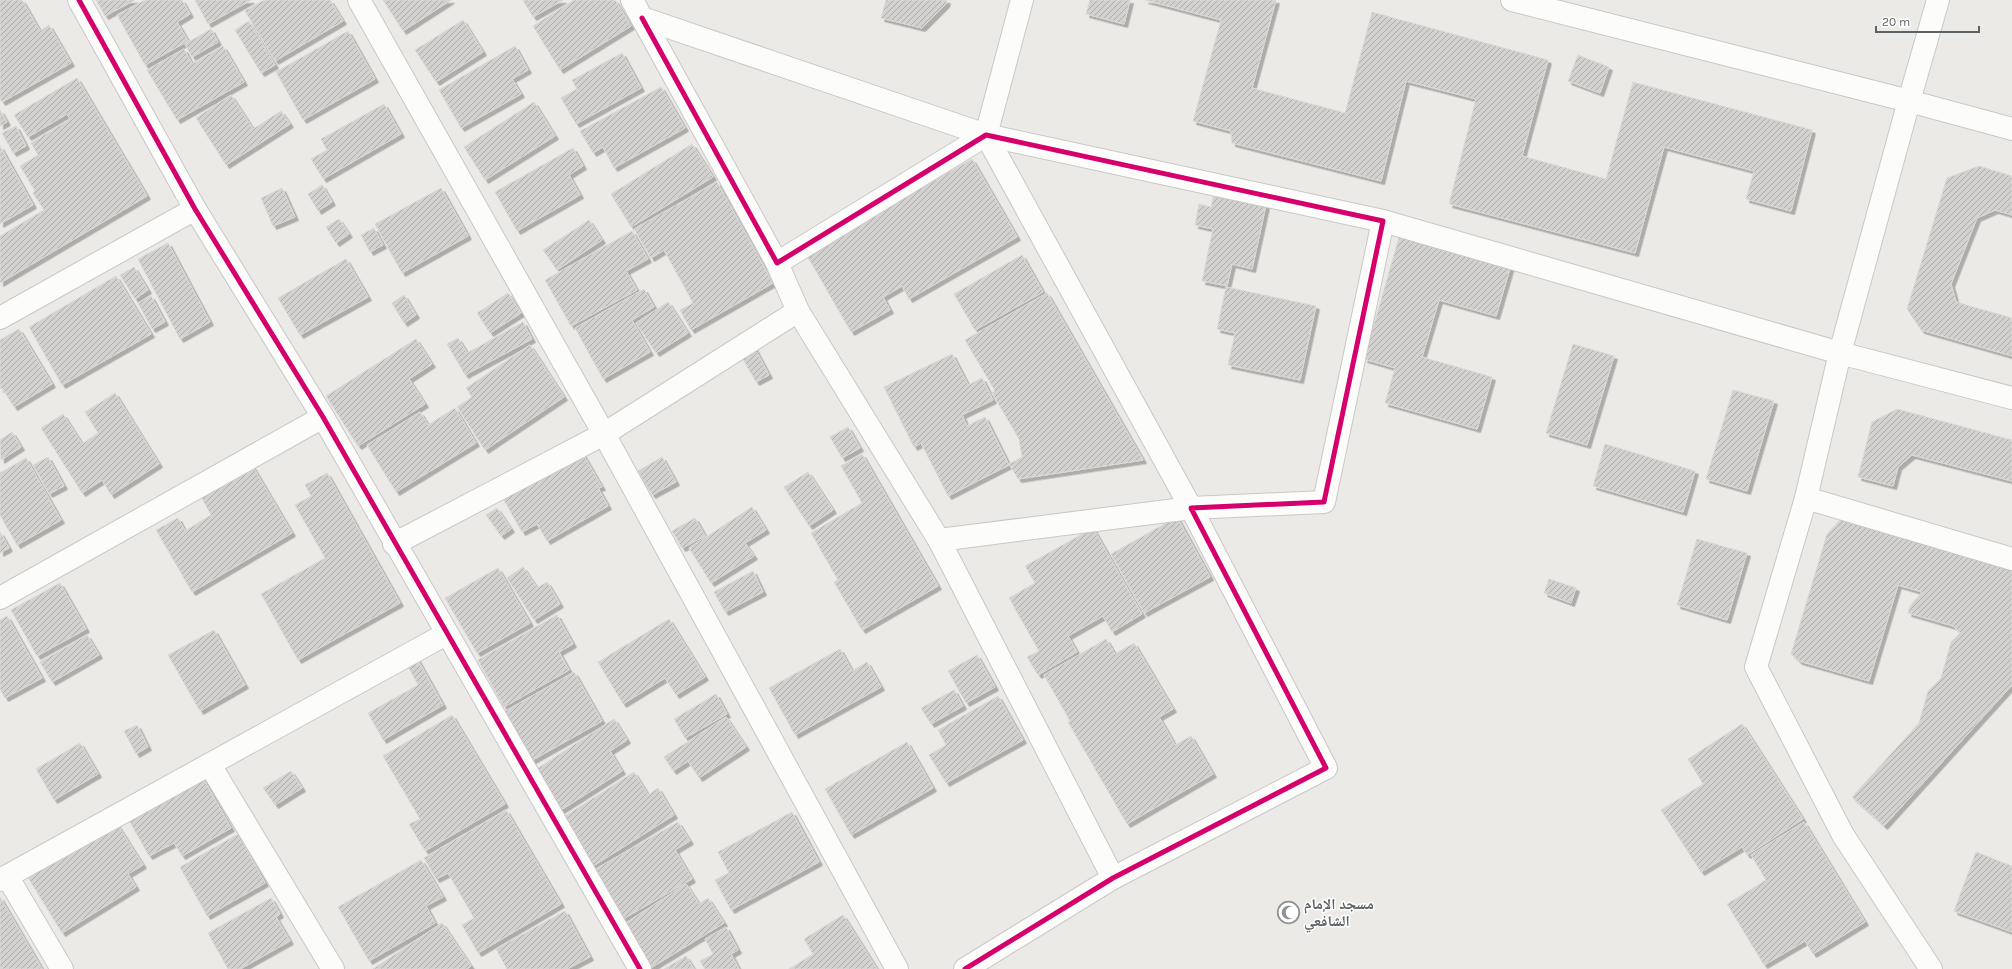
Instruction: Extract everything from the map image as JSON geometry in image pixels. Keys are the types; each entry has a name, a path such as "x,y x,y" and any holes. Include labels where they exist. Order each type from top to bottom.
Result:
{"street":[{"path":"80,0 195,209 323,417 394,544 640,969"},
{"path":"359,0 604,434 897,969"},
{"path":"777,263 986,135 1022,0"},
{"path":"1512,0 1909,101 2012,129"},
{"path":"1931,969 1842,834 1756,667 1806,498 1840,353 1938,0"},
{"path":"637,9 986,135 1383,221 1840,353 2012,398"},
{"path":"637,9 777,263 798,310 940,540 1113,878"},
{"path":"965,969 1113,878 1326,768 1191,508 986,135"},
{"path":"0,318 195,209"},
{"path":"940,540 1191,508 1324,502 1383,221"},
{"path":"394,544 604,434 798,310"},
{"path":"0,598 323,417"},
{"path":"1806,498 2012,559"},
{"path":"62,969 3,878 446,634"},
{"path":"210,765 333,969"}],"building":[{"path":"0,0 22,0 40,31 49,25 71,63 2,102 0,99"},
{"path":"96,0 135,0 105,16"},
{"path":"145,0 182,0 190,14 177,22 188,41 145,65 117,15"},
{"path":"195,0 251,0 208,24"},
{"path":"264,0 330,0 343,21 275,61 245,11"},
{"path":"383,0 451,0 403,31"},
{"path":"523,0 563,0 533,17"},
{"path":"574,0 615,0 631,26 560,70 533,26"},
{"path":"886,0 947,0 946,4 922,28 881,18"},
{"path":"1090,0 1130,0 1124,24 1086,14"},
{"path":"1145,0 1276,0 1252,88 1345,113 1372,12 1548,60 1522,156 1606,179 1633,82 1812,130 1791,211 1746,199 1754,171 1664,147 1635,253 1449,204 1476,99 1406,81 1381,181 1232,143 1231,131 1193,121 1221,20"},
{"path":"463,20 483,52 436,82 415,50"},
{"path":"249,21 275,65 261,73 235,30"},
{"path":"211,29 218,42 192,57 185,44"},
{"path":"348,31 375,79 303,120 276,72"},
{"path":"223,46 244,82 177,120 147,70 184,49 192,64"},
{"path":"515,46 528,70 512,79 521,94 461,128 439,90"},
{"path":"622,53 641,88 576,124 561,98 577,89 572,80"},
{"path":"1578,55 1609,67 1600,93 1568,81"},
{"path":"77,78 147,196 0,283 0,236 44,210 33,193 35,191 20,166 38,155 31,143 70,119 67,114 28,137 14,115"},
{"path":"661,87 685,128 614,168 603,147 593,153 580,131"},
{"path":"231,95 253,129 281,111 290,124 226,165 196,118"},
{"path":"534,102 555,136 485,180 464,147"},
{"path":"384,104 401,134 323,179 311,159 327,150 321,139"},
{"path":"0,110 7,122 0,126"},
{"path":"16,126 26,146 13,153 2,133"},
{"path":"692,144 713,177 631,227 611,194"},
{"path":"0,146 33,205 0,224"},
{"path":"573,148 583,166 569,175 580,195 517,231 495,192"},
{"path":"972,159 1017,237 909,299 902,286 883,297 890,310 851,332 806,254"},
{"path":"1979,166 2012,176 2012,215 1995,210 1977,218 1951,284 1956,302 2012,318 2012,356 1921,330 1907,309 1947,178"},
{"path":"717,182 773,283 691,330 680,310 693,303 664,250 651,258 634,229"},
{"path":"322,185 332,202 318,211 308,194"},
{"path":"1216,185 1268,196 1252,269 1232,264 1227,286 1202,281 1213,229 1195,225 1199,204 1211,207"},
{"path":"282,188 295,217 273,226 261,198"},
{"path":"441,188 468,236 402,273 375,224"},
{"path":"339,219 349,234 336,243 326,227"},
{"path":"589,220 602,240 557,270 543,250"},
{"path":"374,228 383,245 370,252 361,235"},
{"path":"632,231 648,259 626,271 637,290 571,326 545,280"},
{"path":"1400,234 1511,265 1496,316 1439,300 1422,357 1492,377 1477,429 1385,403 1395,368 1364,359"},
{"path":"168,243 210,322 180,339 138,259"},
{"path":"1022,255 1043,292 975,330 954,294"},
{"path":"346,259 368,297 300,335 278,298"},
{"path":"134,267 148,290 135,299 120,275"},
{"path":"116,276 151,334 62,385 29,327"},
{"path":"1226,287 1316,306 1300,380 1228,365 1235,333 1217,329"},
{"path":"644,289 654,307 632,320 650,352 603,379 575,328"},
{"path":"508,293 521,313 490,333 477,313"},
{"path":"1047,293 1143,460 1018,479 1009,464 1022,457 1019,439 992,393 995,391 965,340"},
{"path":"404,295 416,315 404,323 392,303"},
{"path":"151,296 165,322 152,329 138,303"},
{"path":"668,302 688,333 656,353 636,323"},
{"path":"523,322 532,339 465,375 447,344 458,338 467,353"},
{"path":"19,329 52,384 14,407 2,388 0,389 0,340"},
{"path":"416,339 432,364 409,379 425,404 358,446 326,396"},
{"path":"1573,344 1614,356 1587,445 1546,433"},
{"path":"530,345 564,397 485,450 457,407 472,397 466,388"},
{"path":"754,347 769,375 756,382 740,354"},
{"path":"952,354 968,385 982,378 993,400 962,415 967,426 985,417 1009,465 948,496 921,443 914,447 884,387"},
{"path":"1733,390 1774,401 1747,491 1706,479"},
{"path":"115,393 159,464 111,495 102,480 82,493 41,428 63,414 82,444 98,433 85,412"},
{"path":"455,408 476,443 396,492 367,445 420,412 428,425"},
{"path":"1897,409 2012,440 2012,481 1912,455 1898,467 1893,486 1858,477 1872,422"},
{"path":"848,427 860,448 842,458 830,437"},
{"path":"12,432 21,447 1,460 0,440"},
{"path":"1605,444 1695,471 1683,512 1593,486"},
{"path":"580,449 602,487 598,488 608,506 547,541 537,524 522,532 501,495"},
{"path":"862,454 938,586 862,630 834,582 838,580 811,533 862,503 841,466"},
{"path":"48,457 64,486 49,494 33,465"},
{"path":"662,457 676,482 652,495 638,471"},
{"path":"26,458 61,520 17,545 0,515 0,473"},
{"path":"250,462 292,533 192,592 156,530 178,518 185,531 211,515 199,493"},
{"path":"808,472 833,510 809,526 784,487"},
{"path":"327,473 400,603 298,660 261,594 325,558 295,505 311,496 305,485"},
{"path":"752,507 766,530 745,543 754,556 711,583 689,548"},
{"path":"497,508 511,529 501,536 486,515"},
{"path":"1177,517 1210,577 1144,613 1111,554"},
{"path":"695,518 705,536 682,548 672,531"},
{"path":"1842,518 2012,567 2012,685 1884,826 1852,797 1919,723 1928,691 1941,678 1951,642 1960,633 1953,626 1908,613 1910,606 1922,592 1898,585 1869,681 1799,661 1791,654 1827,534"},
{"path":"1093,528 1142,614 1112,632 1103,616 1068,636 1077,652 1038,675 1027,657 1039,651 1009,598 1035,583 1025,566"},
{"path":"0,532 9,548 0,553"},
{"path":"1697,539 1747,553 1727,620 1677,605"},
{"path":"523,567 537,588 547,582 560,604 534,620 507,578"},
{"path":"498,568 530,623 477,653 445,598"},
{"path":"753,571 763,592 725,612 714,592"},
{"path":"1549,579 1576,588 1571,603 1544,593"},
{"path":"60,583 86,629 37,656 11,610"},
{"path":"557,615 573,644 559,652 569,670 504,707 478,660"},
{"path":"7,616 42,678 5,698 0,689 0,620"},
{"path":"669,619 705,677 676,695 665,678 623,704 598,662"},
{"path":"214,630 245,685 200,711 168,655"},
{"path":"87,635 99,655 52,682 40,662"},
{"path":"1106,639 1115,654 1134,643 1173,709 1159,717 1175,745 1191,736 1213,774 1127,824 1068,722 1070,721 1044,675"},
{"path":"840,649 852,671 867,662 881,687 795,735 769,688"},
{"path":"414,653 443,705 383,740 368,713 418,685 404,659"},
{"path":"977,655 995,687 966,703 948,671"},
{"path":"574,672 602,721 529,762 502,713"},
{"path":"954,690 963,706 931,724 921,708"},
{"path":"716,694 727,714 685,738 674,719"},
{"path":"998,696 1023,740 946,783 929,755 946,745 938,730"},
{"path":"452,715 505,804 425,851 409,824 420,819 383,756"},
{"path":"726,717 746,747 699,778 688,761 673,771 664,757"},
{"path":"614,719 627,740 610,751 622,771 561,810 535,770"},
{"path":"1742,724 1803,819 1747,855 1742,847 1701,872 1661,810 1703,784 1688,759"},
{"path":"137,725 148,747 136,754 124,731"},
{"path":"907,742 933,788 851,835 825,789"},
{"path":"80,743 98,774 54,800 36,769"},
{"path":"291,771 302,788 275,805 263,788"},
{"path":"634,772 648,795 658,788 674,815 593,866 562,818"},
{"path":"200,773 231,828 182,856 174,843 149,856 126,815"},
{"path":"506,810 561,904 478,953 462,925 474,918 448,873 436,879 424,858"},
{"path":"792,812 819,862 731,910 715,880 729,873 718,852"},
{"path":"115,821 143,865 128,874 136,887 62,933 27,876"},
{"path":"678,822 690,841 675,850 692,879 623,919 594,870"},
{"path":"1804,822 1865,922 1813,954 1805,941 1764,965 1727,904 1766,880 1751,855"},
{"path":"238,834 265,883 207,916 180,867"},
{"path":"1976,852 2012,866 2012,932 1954,911"},
{"path":"421,860 443,897 426,906 435,923 369,961 338,907"},
{"path":"686,884 699,904 708,898 724,923 649,969 621,926"},
{"path":"0,897 42,969 0,969"},
{"path":"271,898 280,914 276,917 290,941 240,969 228,969 208,933"},
{"path":"565,911 590,957 567,969 507,969 496,949"},
{"path":"843,915 877,969 789,969 813,954 804,939"},
{"path":"442,923 471,966 467,969 373,969"},
{"path":"726,927 738,950 731,954 739,969 705,969 700,961 713,954 705,939"},
{"path":"686,956 694,969 664,969"}],"cycle path":[{"path":"79,0 195,209 323,417 640,969"},
{"path":"642,18 777,263 986,135 1383,221 1324,502 1191,508 1326,768 1113,878 965,969"}],"place":[{"name":"مسجد الإمام الشافعي","path":"1289,913"}]}
